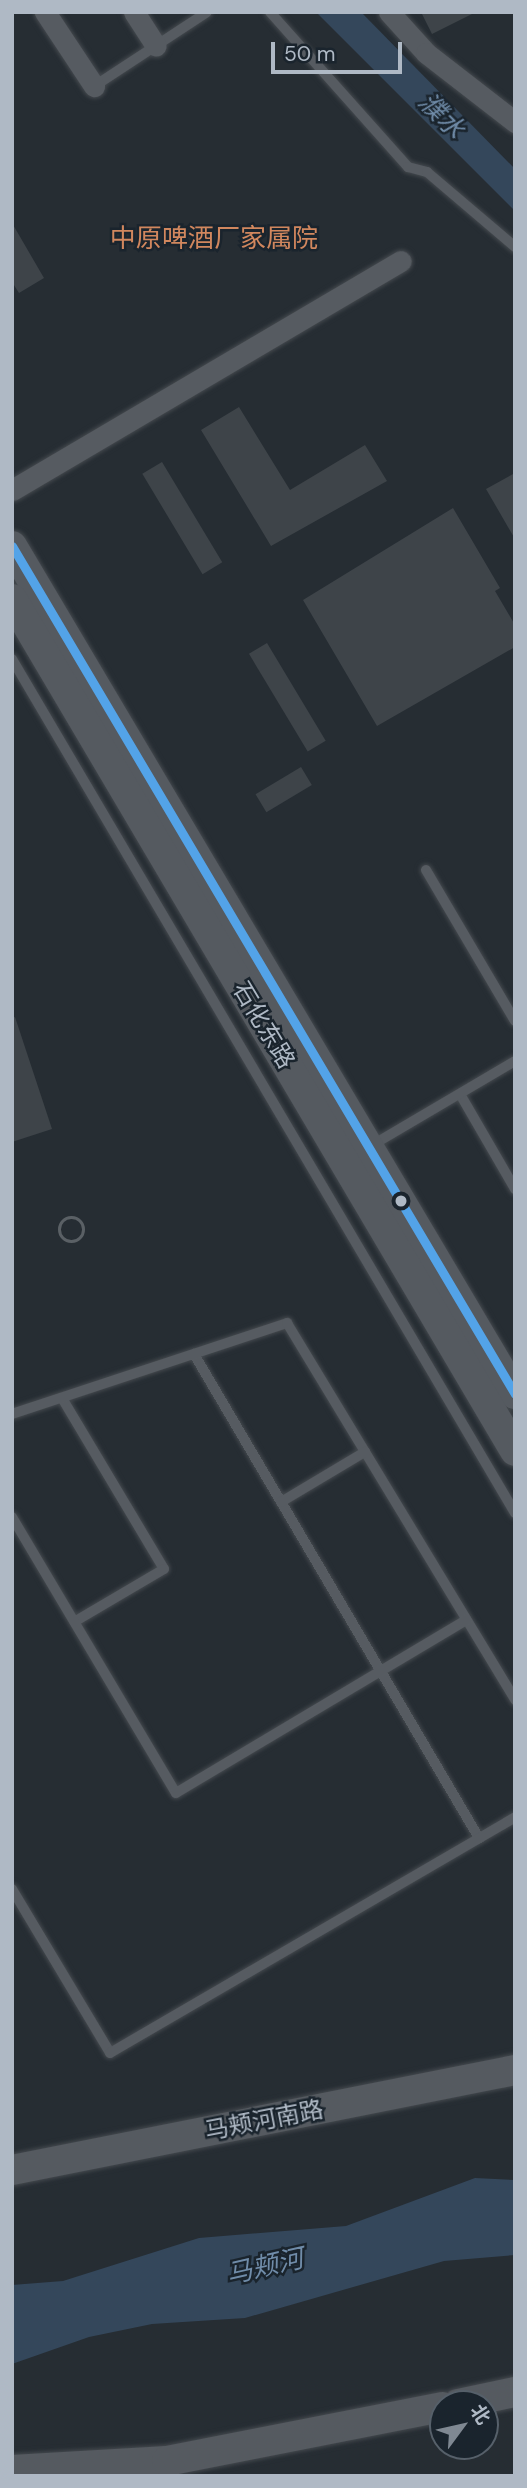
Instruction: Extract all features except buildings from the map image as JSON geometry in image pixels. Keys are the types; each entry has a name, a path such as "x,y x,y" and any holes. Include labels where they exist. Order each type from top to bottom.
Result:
{"main road":[{"name":"石化东路","path":"12,545 515,1394"},
{"name":"石化东路","path":"12,599 515,1451"},
{"name":"马颊河南路","path":"12,2170 515,2070"},
{"path":"12,2470 59,2473 167,2461 429,2410"}],"street":[{"path":"45,12 91,89"},
{"path":"134,12 156,46"},
{"path":"389,12 426,52 515,122"},
{"path":"12,490 401,261"}],"lane":[{"path":"91,89 207,12"},
{"path":"270,12 408,167 427,172 515,247"},
{"path":"12,660 515,1513"},
{"path":"426,870 515,1021"},
{"path":"369,1147 515,1061"},
{"path":"460,1094 515,1189"},
{"path":"12,1414 287,1324 515,1700"},
{"path":"194,1354 479,1838"},
{"path":"62,1398 164,1569 74,1622"},
{"path":"281,1502 365,1452"},
{"path":"12,1517 176,1793 466,1620"},
{"path":"12,1889 110,2053 515,1817"}],"path":[{"path":"68,1219 82,1224 76,1242 60,1232 68,1219"}],"water":[{"name":"濮水","path":"316,12 361,12 515,169 515,211"},
{"name":"马颊河","path":"475,2178 515,2180 515,2255 444,2261 245,2318 152,2324 89,2337 12,2364 12,2285 63,2281 199,2238 346,2226"}],"transit line":[{"path":"12,546 515,1394"}],"district":[{"name":"中原啤酒厂家属院","path":"214,239"}]}
